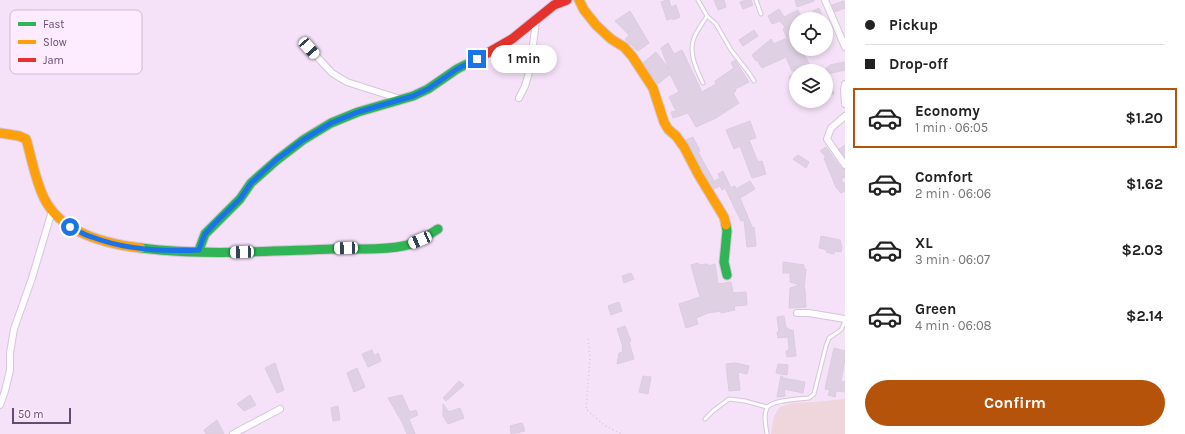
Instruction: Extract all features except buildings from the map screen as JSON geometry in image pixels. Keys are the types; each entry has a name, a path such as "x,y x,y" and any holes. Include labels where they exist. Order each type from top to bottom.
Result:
{"street":[{"path":"199,250 202,241 214,224 240,199 251,183 276,160 303,140 331,123 358,112 413,96 428,89 457,69 512,39 554,5 567,0"},
{"path":"579,0 584,10 596,25 611,39 624,47 632,56 653,88 664,122 668,129 676,136 684,147 698,174 724,217 727,231 724,262 726,275"},
{"path":"825,0 845,48"},
{"path":"519,98 525,86 530,69 536,21"},
{"path":"309,48 332,73 342,79 353,85 375,90 400,99"},
{"path":"845,84 845,104"},
{"path":"845,116 831,128 827,139 845,166"},
{"path":"0,133 7,135 16,134 26,139 42,194 52,211 70,227 92,237 124,246 170,251 199,250 214,253 346,248 395,248 420,240 438,229"},
{"path":"0,405 10,370 10,353 14,329 32,278 52,211"},
{"path":"796,313 809,313 845,320"},
{"path":"233,434 280,409"}],"lane":[{"path":"698,0 707,16 716,24 731,50 754,81"},
{"path":"756,0 761,14"},
{"path":"702,83 694,64 692,46 694,39 707,16"},
{"path":"766,434 765,414 767,407 772,403 809,398 814,394 829,338 841,330 845,320"},
{"path":"705,419 729,399 767,407"}],"path":[{"path":"588,340 590,357 586,409 604,425 621,434"}],"shaded area":[{"path":"0,0 845,0 845,434 0,434"},
{"path":"845,399 845,434 771,434 774,416 780,407 792,403"}],"traffic: fast":[{"path":"199,250 205,234 240,199 251,183 303,140 331,123 358,112 413,96 428,89 457,69 477,59"},
{"path":"726,225 727,231 724,262 727,275"},
{"path":"141,248 189,252 261,252 395,248 412,243 438,229"}],"traffic: slow":[{"path":"579,0 584,10 596,25 611,39 624,47 632,56 653,88 664,122 668,129 676,136 684,147 698,174 724,217 726,225"},
{"path":"0,133 19,136 26,139 36,177 44,198 61,220 86,235 99,240 141,248"}],"traffic: jam":[{"path":"477,59 512,39 554,5 567,0"}],"route":[{"path":"70,227 92,237 124,246 170,251 199,250 205,234 240,199 251,183 276,160 303,140 331,123 358,112 413,96 428,89 457,69 477,59"}]}
